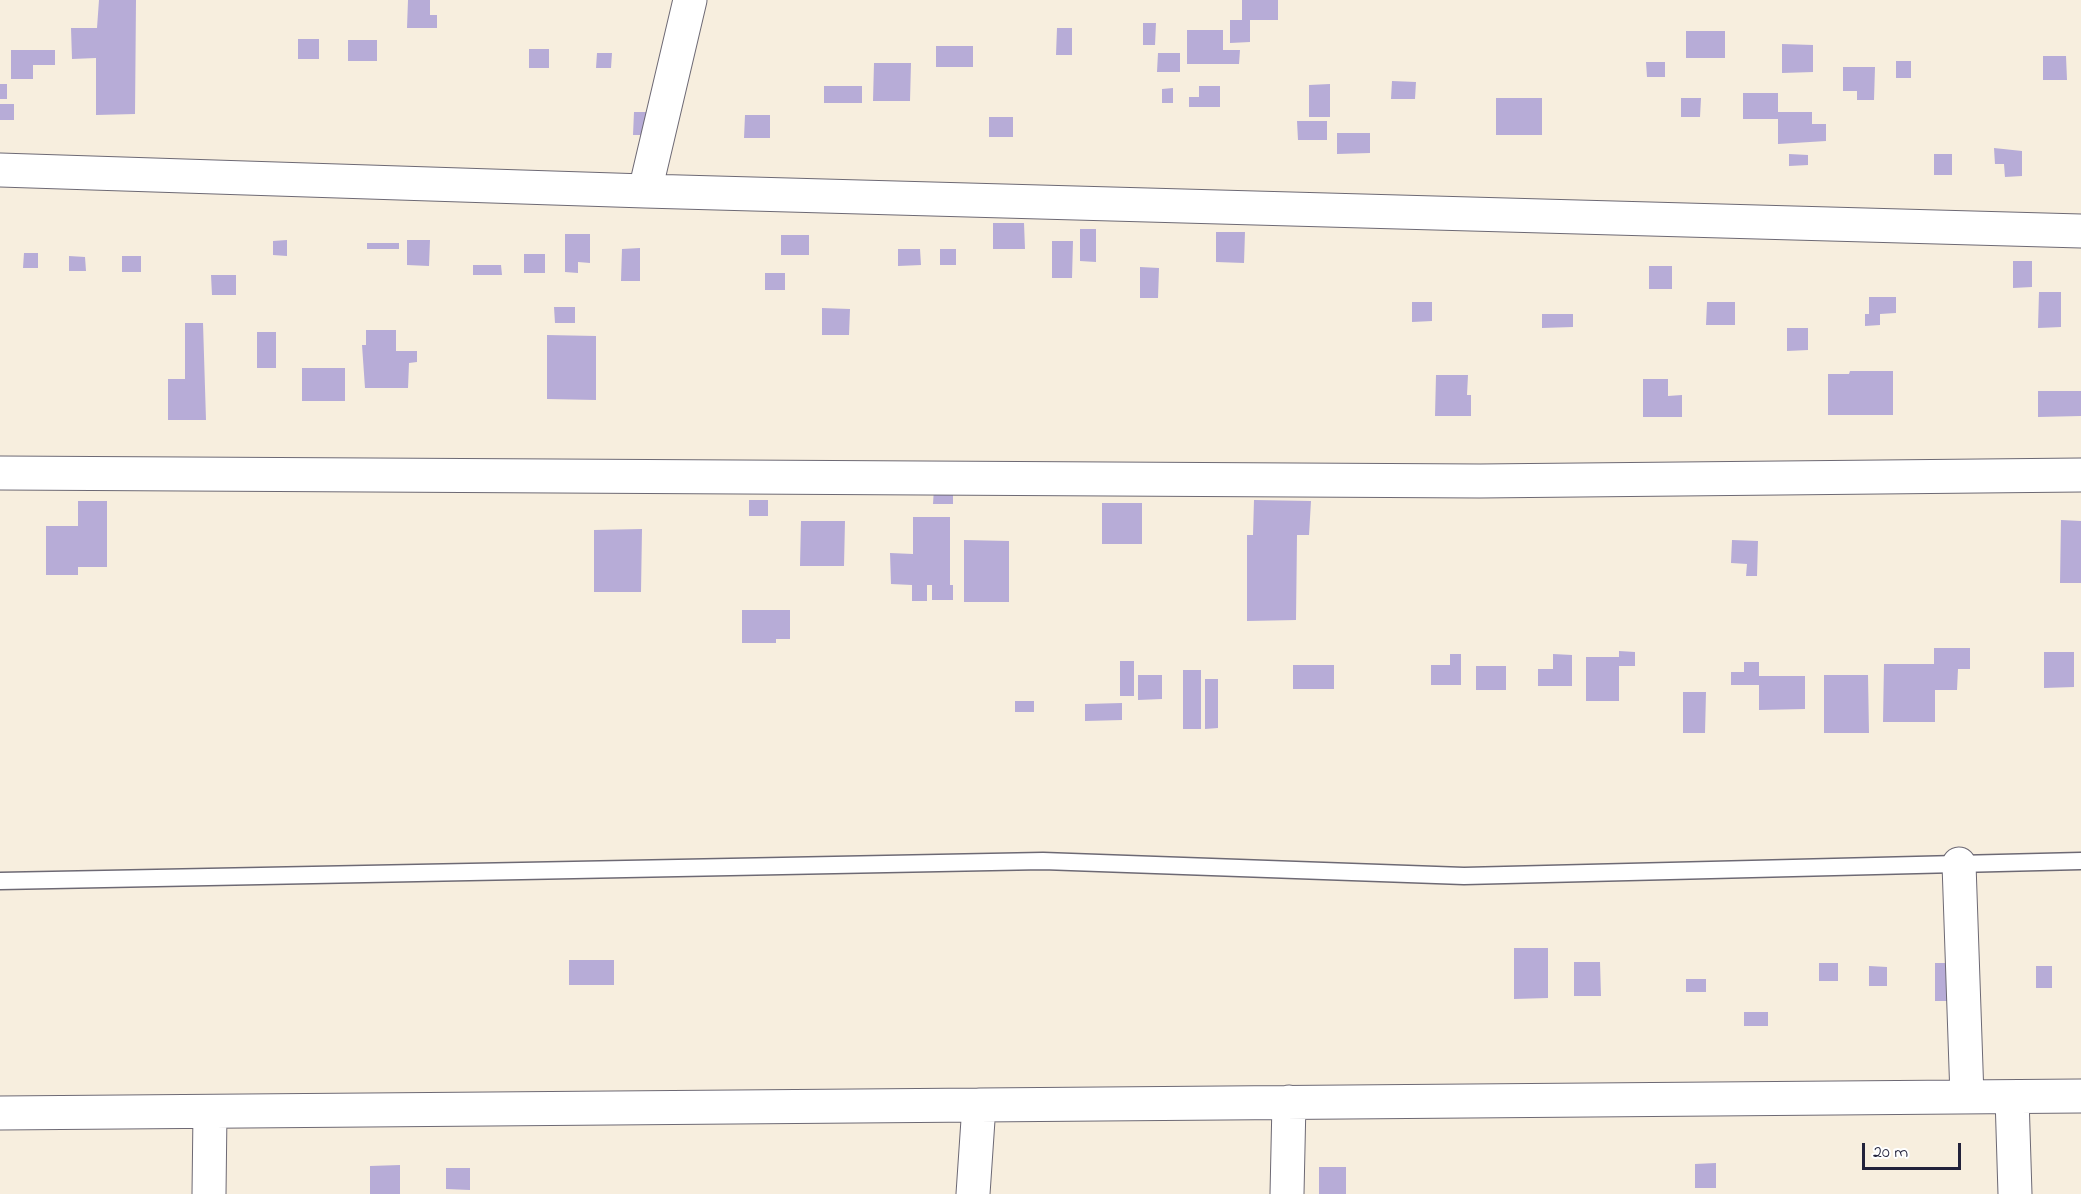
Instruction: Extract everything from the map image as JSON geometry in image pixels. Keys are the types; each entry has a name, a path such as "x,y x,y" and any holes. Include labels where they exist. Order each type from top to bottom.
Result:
{"street":[{"path":"645,191 690,0"},
{"path":"0,170 645,191 2081,231"},
{"path":"0,473 1468,481 2081,475"},
{"path":"1959,864 1967,1097"},
{"path":"0,1113 2081,1096"},
{"path":"2012,1097 2015,1194"},
{"path":"1287,1194 1289,1102"},
{"path":"973,1194 979,1105"},
{"path":"209,1194 210,1112"}],"lane":[{"path":"0,881 1043,861 1464,876 2081,861"}],"building":[{"path":"99,0 136,0 135,114 96,115 96,58 72,59 71,28 97,28"},
{"path":"408,0 430,0 430,15 437,15 437,28 407,28"},
{"path":"1242,0 1278,0 1278,20 1250,20 1250,42 1230,43 1230,20 1242,20"},
{"path":"1143,23 1156,23 1155,45 1143,45"},
{"path":"1057,28 1072,28 1072,55 1056,55"},
{"path":"1187,30 1223,30 1223,50 1240,50 1239,64 1187,64"},
{"path":"1686,31 1725,31 1725,58 1686,58"},
{"path":"298,39 319,39 319,59 298,59"},
{"path":"348,40 377,40 377,61 348,61"},
{"path":"1782,44 1813,45 1813,72 1782,73"},
{"path":"936,46 973,46 973,67 936,67"},
{"path":"529,49 549,49 549,68 529,68"},
{"path":"11,50 55,50 55,65 33,65 33,79 11,79"},
{"path":"597,53 612,53 611,68 596,68"},
{"path":"1158,53 1180,53 1180,72 1157,72"},
{"path":"2043,56 2066,56 2067,80 2043,80"},
{"path":"1896,61 1911,61 1911,78 1896,78"},
{"path":"1646,62 1665,62 1665,77 1647,77"},
{"path":"874,63 911,63 910,101 873,101"},
{"path":"1843,67 1875,67 1874,100 1857,100 1857,91 1843,91"},
{"path":"1392,81 1416,82 1415,99 1391,99"},
{"path":"0,84 7,84 7,99 0,99"},
{"path":"1330,84 1330,117 1309,117 1309,85"},
{"path":"824,86 862,86 862,103 824,103"},
{"path":"1199,86 1220,86 1220,107 1189,107 1189,97 1199,97"},
{"path":"1173,88 1173,103 1162,103 1162,89"},
{"path":"1743,93 1778,93 1778,112 1812,112 1812,124 1826,124 1826,141 1778,144 1778,119 1743,119"},
{"path":"1496,98 1542,98 1542,135 1496,135"},
{"path":"1681,98 1701,98 1700,117 1681,117"},
{"path":"0,104 14,104 14,120 0,120"},
{"path":"634,112 657,112 657,135 633,135"},
{"path":"745,115 770,115 770,138 744,138"},
{"path":"989,117 1013,117 1013,137 989,137"},
{"path":"1297,121 1327,121 1327,140 1298,140"},
{"path":"1337,133 1370,133 1370,153 1337,154"},
{"path":"1994,148 2022,151 2022,176 2005,177 2004,164 1995,164"},
{"path":"1789,154 1808,155 1808,165 1789,166"},
{"path":"1934,154 1952,154 1952,175 1934,175"},
{"path":"993,223 1024,223 1025,249 993,249"},
{"path":"1080,229 1096,229 1096,262 1080,261"},
{"path":"1216,232 1245,232 1244,263 1216,262"},
{"path":"565,234 590,234 590,263 578,262 578,273 565,272"},
{"path":"781,235 809,235 809,255 781,255"},
{"path":"287,240 287,256 273,255 273,241"},
{"path":"407,240 430,240 429,266 407,265"},
{"path":"1052,241 1073,241 1072,278 1052,278"},
{"path":"367,243 399,243 399,249 367,249"},
{"path":"640,248 640,281 621,281 622,249"},
{"path":"898,249 920,249 921,265 898,266"},
{"path":"940,249 956,249 956,265 940,265"},
{"path":"24,253 38,253 38,268 23,268"},
{"path":"524,254 545,254 545,273 524,273"},
{"path":"69,256 85,257 86,271 69,271"},
{"path":"122,256 141,256 141,272 122,272"},
{"path":"2013,261 2032,261 2032,287 2013,288"},
{"path":"473,265 501,265 502,275 473,275"},
{"path":"1649,266 1672,266 1672,289 1649,289"},
{"path":"1140,267 1159,268 1158,298 1140,298"},
{"path":"765,273 785,273 785,290 765,290"},
{"path":"211,275 236,275 236,295 212,295"},
{"path":"2039,292 2061,292 2061,327 2038,328"},
{"path":"1869,297 1896,297 1896,313 1880,314 1880,325 1865,326 1865,314 1869,314"},
{"path":"1412,302 1432,302 1432,321 1412,322"},
{"path":"1707,302 1735,302 1735,325 1706,325"},
{"path":"554,307 575,307 575,323 555,323"},
{"path":"822,308 850,309 849,335 822,335"},
{"path":"1542,314 1573,314 1573,327 1542,328"},
{"path":"185,323 203,323 206,420 168,420 168,379 185,379"},
{"path":"1787,328 1808,328 1808,350 1787,351"},
{"path":"366,330 396,330 396,351 417,351 417,362 409,363 408,388 365,388 362,345 366,345"},
{"path":"257,332 276,332 276,368 257,368"},
{"path":"547,335 596,336 596,400 547,399"},
{"path":"302,368 345,368 345,401 302,401"},
{"path":"1850,371 1893,371 1893,415 1828,415 1828,374 1849,374"},
{"path":"1436,375 1468,375 1467,395 1471,395 1471,416 1435,416"},
{"path":"1643,379 1668,379 1668,396 1682,395 1682,417 1643,417"},
{"path":"2038,391 2081,391 2081,416 2038,417"},
{"path":"934,488 953,488 953,504 933,504"},
{"path":"749,500 768,500 768,516 749,516"},
{"path":"1254,500 1311,501 1309,535 1297,535 1296,620 1247,621 1247,535 1253,535"},
{"path":"78,501 107,501 107,567 78,567 78,575 46,575 46,526 78,526"},
{"path":"1102,503 1142,503 1142,544 1102,544"},
{"path":"913,517 950,517 950,585 953,585 953,600 932,600 932,585 927,585 927,601 912,601 912,585 891,584 890,553 913,554"},
{"path":"2061,520 2081,521 2081,583 2060,583"},
{"path":"801,521 845,521 844,566 800,566"},
{"path":"642,529 641,592 594,592 594,530"},
{"path":"964,540 1009,541 1009,602 964,602"},
{"path":"1732,540 1758,541 1757,576 1746,576 1747,564 1731,563"},
{"path":"742,610 790,610 790,639 776,639 776,643 742,643"},
{"path":"1934,648 1970,648 1970,669 1958,669 1957,690 1935,690 1935,722 1883,722 1884,664 1934,664"},
{"path":"1619,651 1635,652 1635,666 1619,666 1619,701 1586,701 1586,657 1619,657"},
{"path":"2044,652 2074,652 2074,687 2044,688"},
{"path":"1450,654 1461,654 1461,685 1431,685 1431,665 1450,665"},
{"path":"1553,654 1572,655 1572,686 1538,686 1538,669 1553,669"},
{"path":"1120,661 1134,661 1134,696 1120,696"},
{"path":"1744,662 1759,662 1759,676 1805,676 1805,709 1759,710 1759,685 1731,685 1731,672 1744,672"},
{"path":"1293,665 1334,665 1334,689 1293,689"},
{"path":"1476,666 1506,666 1506,690 1476,690"},
{"path":"1183,670 1201,670 1201,729 1183,729"},
{"path":"1138,675 1162,675 1162,699 1138,700"},
{"path":"1824,675 1868,675 1869,733 1824,733"},
{"path":"1205,679 1218,679 1218,728 1205,729"},
{"path":"1683,692 1706,692 1705,733 1683,733"},
{"path":"1015,701 1034,701 1034,712 1015,712"},
{"path":"1122,703 1122,720 1085,721 1085,704"},
{"path":"1514,948 1548,948 1548,998 1514,999"},
{"path":"569,960 614,960 614,985 569,985"},
{"path":"1574,962 1600,962 1601,996 1574,996"},
{"path":"1819,963 1838,963 1838,981 1819,981"},
{"path":"1935,963 1960,963 1960,1001 1935,1001"},
{"path":"1869,966 1887,967 1887,986 1869,986"},
{"path":"2036,966 2052,966 2052,988 2036,988"},
{"path":"1686,979 1706,979 1706,992 1686,992"},
{"path":"1744,1012 1768,1012 1768,1026 1744,1026"},
{"path":"1716,1163 1716,1188 1695,1188 1695,1164"},
{"path":"400,1165 400,1194 370,1194 370,1166"},
{"path":"1319,1167 1346,1167 1346,1194 1319,1194"},
{"path":"446,1168 470,1168 470,1190 446,1189"}]}
